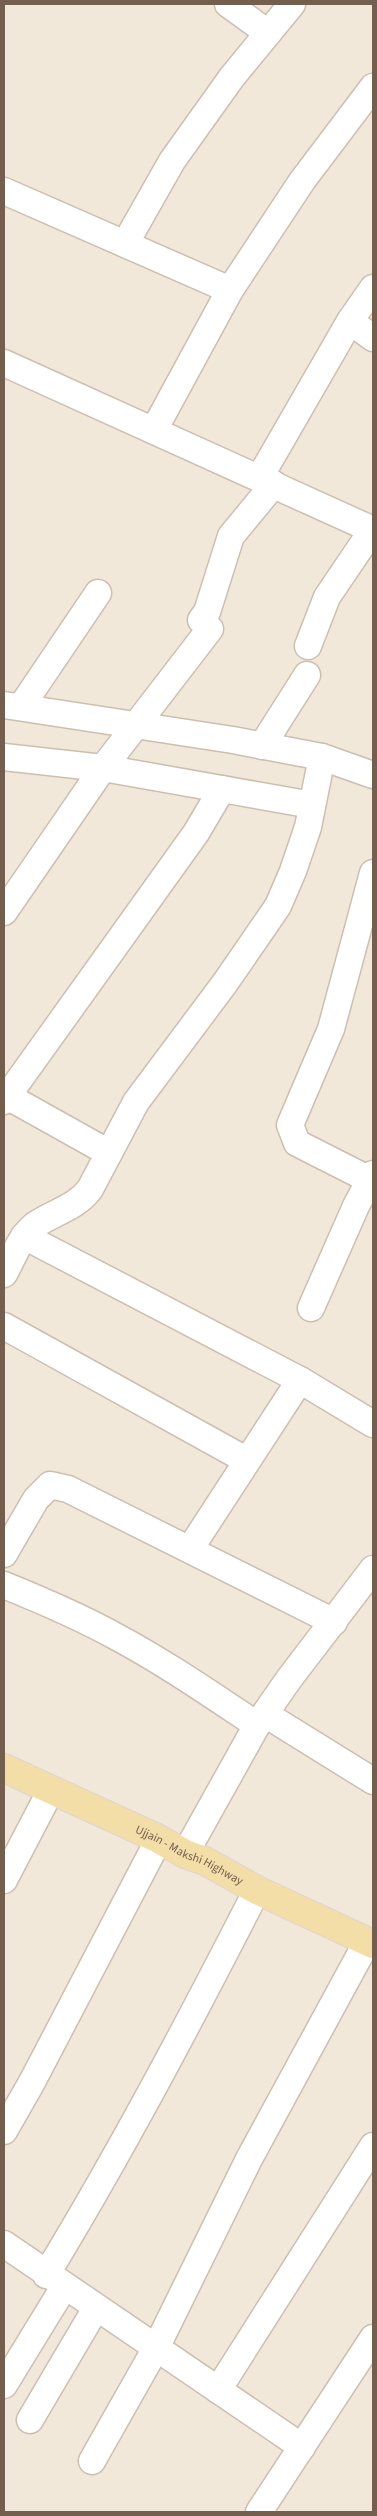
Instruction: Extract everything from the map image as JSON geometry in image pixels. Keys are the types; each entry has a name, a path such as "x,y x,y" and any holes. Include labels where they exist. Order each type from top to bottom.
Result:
{"main road":[{"name":"Ujjain - Makshi Highway","path":"4,1768 159,1839 185,1854 205,1861 257,1890 370,1943"}],"street":[{"path":"228,4 268,34"},
{"path":"125,244 172,161 232,77 292,4"},
{"path":"154,430 230,290 302,181 373,87"},
{"path":"4,191 230,290"},
{"path":"4,912 103,768 206,624 206,612 231,536 267,480 350,321 373,288"},
{"path":"350,321 373,338"},
{"path":"4,363 373,529 327,597 308,646"},
{"path":"98,592 13,706 322,757 373,775"},
{"path":"262,746 307,675"},
{"path":"4,757 103,768 312,805"},
{"path":"4,1274 24,1236 36,1225 84,1197 136,1102 225,983 278,906 293,871 308,826 322,757"},
{"path":"109,1153 6,1099 196,833 222,789"},
{"path":"311,1308 365,1210 372,1177 303,1147 298,1143 290,1125 331,1029 373,873"},
{"path":"24,1236 300,1380 373,1424"},
{"path":"4,1326 246,1460"},
{"path":"190,1549 246,1460 300,1380"},
{"path":"4,1554 36,1499 50,1485 68,1489 334,1622"},
{"path":"185,1854 261,1719 289,1679 373,1570"},
{"path":"4,1585 62,1609 114,1636 373,1782"},
{"path":"4,1880 52,1790"},
{"path":"4,2132 159,1839"},
{"path":"4,2385 102,2183 257,1890"},
{"path":"92,2461 156,2348 249,2159 370,1943"},
{"path":"218,2390 373,2146"},
{"path":"4,2244 55,2281 302,2447"},
{"path":"30,2420 96,2308"},
{"path":"259,2512 373,2338"}],"shaded area":[{"path":"4,4 373,4 373,2512 4,2512"}]}
